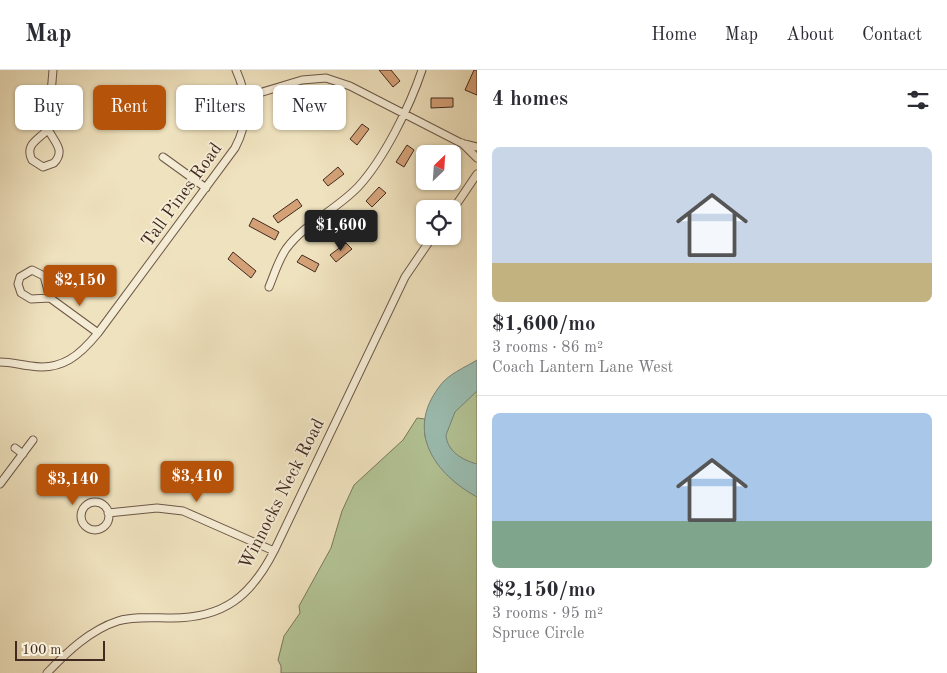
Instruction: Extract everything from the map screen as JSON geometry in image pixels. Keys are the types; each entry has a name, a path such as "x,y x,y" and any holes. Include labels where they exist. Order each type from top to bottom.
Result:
{"street":[{"path":"52,85 53,70"},
{"name":"Tall Pines Road","path":"236,70 242,85"},
{"path":"269,288 288,247 306,229 361,184 404,113 422,70"},
{"path":"263,92 302,80 322,78 350,86 461,143 477,158"},
{"path":"48,129 58,145 60,153 54,164 43,167 32,160 30,151 33,142 48,129"},
{"name":"Tall Pines Road","path":"0,362 40,367 59,365 78,356 98,333 206,188 239,142 242,130"},
{"path":"461,143 477,146"},
{"path":"163,157 206,188"},
{"path":"459,200 477,174"},
{"name":"Winnocks Neck Road","path":"47,673 84,639 111,624 141,618 191,618 224,608 249,589 274,551 391,306 415,261 427,245"},
{"path":"50,298 47,280 43,274 32,270 22,275 18,287 23,295 31,299 50,298 98,333"},
{"path":"0,484 34,440"},
{"path":"15,448 23,454"},
{"path":"108,512 157,508 183,511 274,551"}],"green space":[{"path":"477,389 477,466 455,456 447,448 444,439 449,420 455,411"},
{"path":"417,418 425,419 425,437 477,494 477,673 281,673 281,666 278,660 284,636 300,613 299,606 331,548 342,511 354,485 403,440"}],"water":[{"path":"477,360 477,391 455,412 446,435 449,446 456,454 477,464 477,497 462,488 438,464 429,450 425,436 425,420 429,404 443,382"}],"building":[{"path":"379,70 391,70 400,81 393,87"},
{"path":"474,70 477,70 477,95 465,90"},
{"path":"431,98 453,98 453,107 431,108"},
{"path":"362,124 369,129 357,145 350,139"},
{"path":"407,145 414,150 404,167 396,162"},
{"path":"338,167 344,174 328,186 323,180"},
{"path":"379,187 386,193 372,207 366,201"},
{"path":"297,199 302,206 278,223 273,216"},
{"path":"358,211 364,230 356,233 350,214"},
{"path":"253,218 279,232 275,240 249,226"},
{"path":"346,243 352,249 336,262 330,255"},
{"path":"233,252 256,271 251,278 228,259"},
{"path":"302,255 319,264 315,272 297,262"}]}
